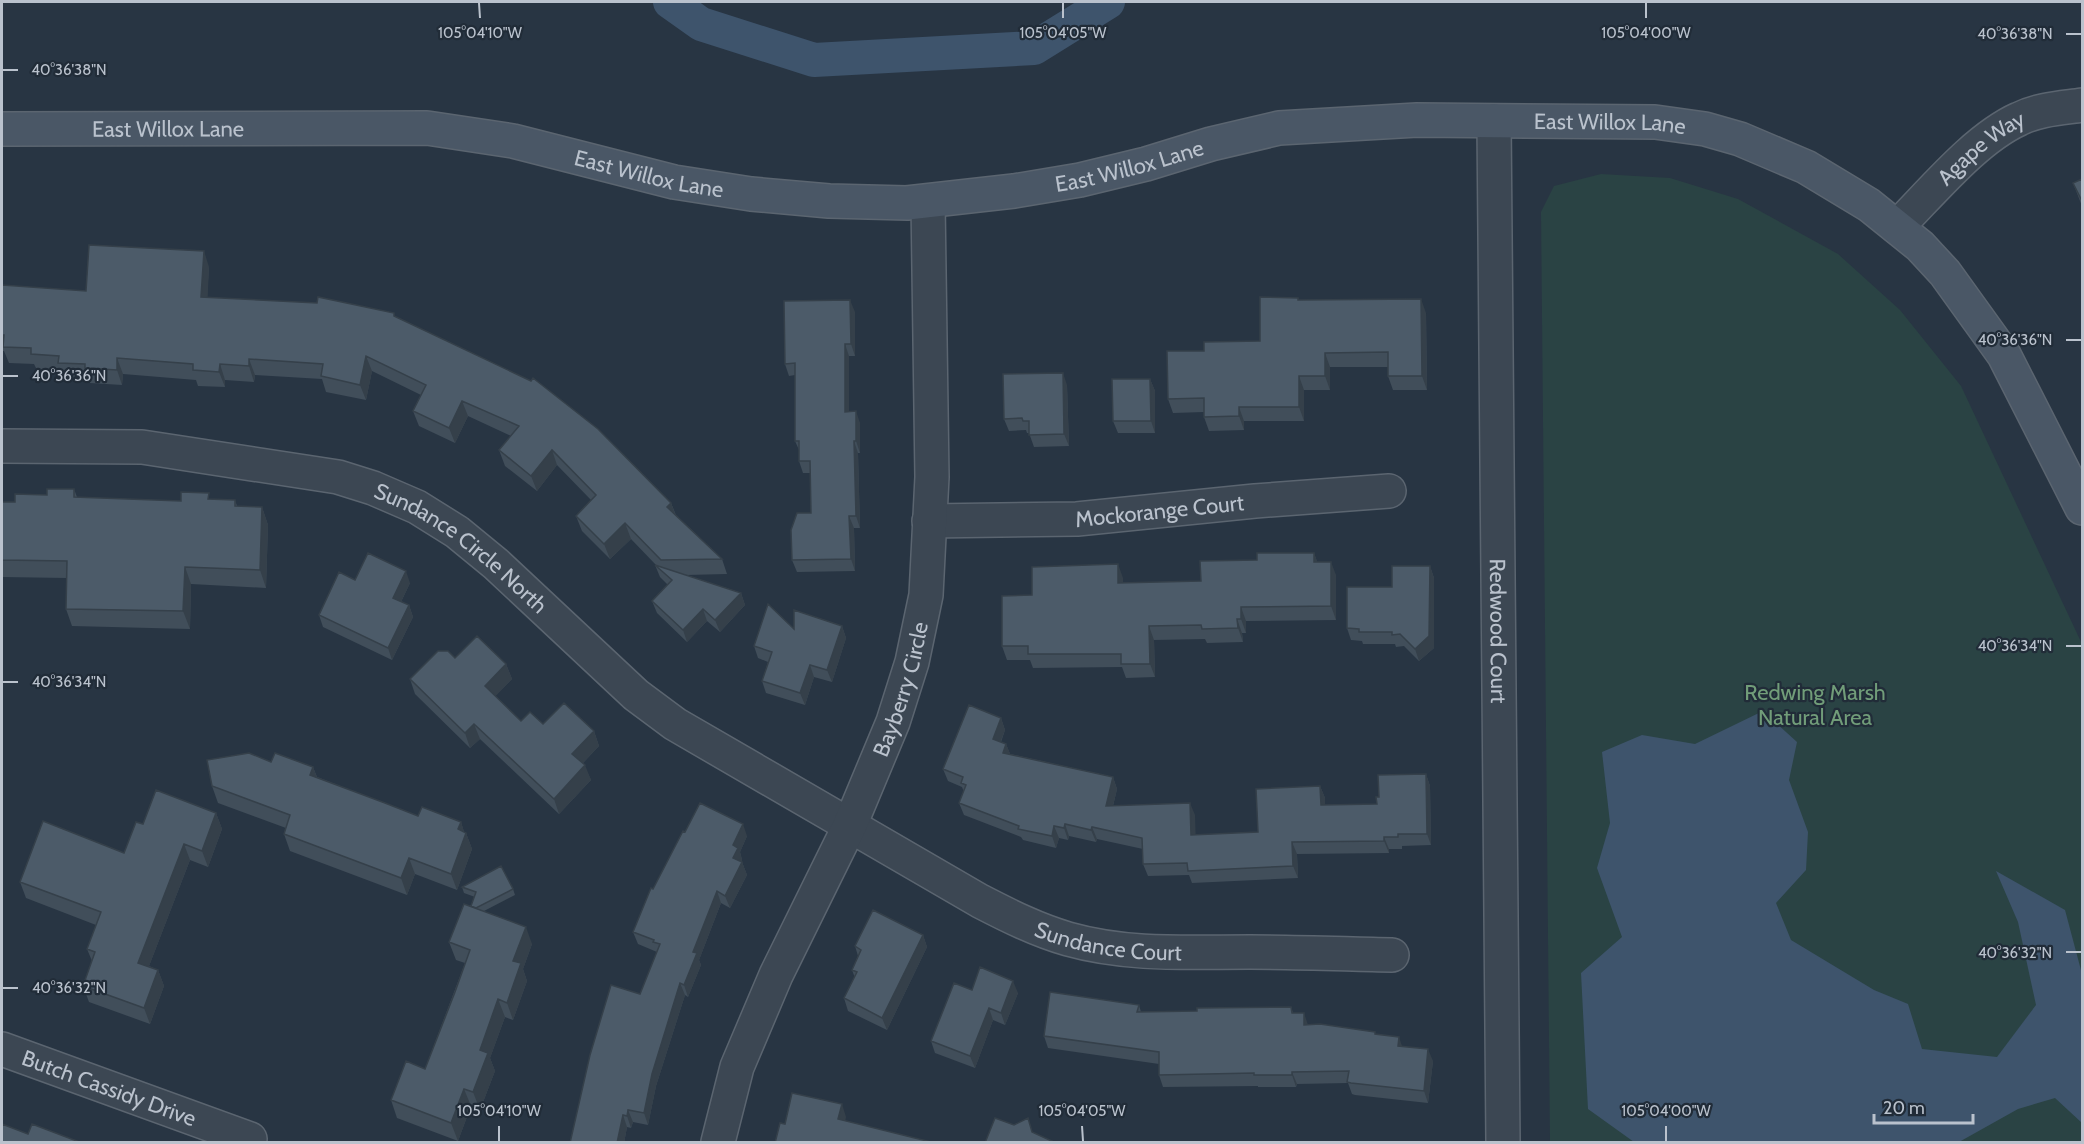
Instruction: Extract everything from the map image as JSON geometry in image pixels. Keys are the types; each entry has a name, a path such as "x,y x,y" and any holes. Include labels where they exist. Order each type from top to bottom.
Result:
{"main road":[{"name":"East Willox Lane","path":"2,129 427,128 513,141 674,182 751,194 829,201 927,202 1080,180 1146,164 1211,144 1280,128 1417,120 1655,122 1705,129 1740,139 1806,167 1869,205 1920,246 1945,273 2004,355 2082,508"}],"street":[{"name":"Agape Way","path":"1897,227 1982,142 2000,129 2019,118 2040,111 2082,105"},
{"name":"Redwood Court","path":"1494,121 1503,1143"},
{"name":"Bayberry Circle","path":"718,1143 737,1067 811,901 850,825 893,722 912,662 926,595 932,477 927,202"},
{"name":"Sundance Circle North","path":"2,446 142,447 338,477 373,488 417,507 457,532 496,564 636,695 667,718 850,825"},
{"name":"Mockorange Court","path":"929,521 1077,519 1255,501 1389,491"},
{"name":"Sundance Court","path":"850,825 980,901 1025,924 1069,939 1114,949 1162,953 1392,955"},
{"name":"Butch Cassidy Drive","path":"2,1049 250,1139"}],"green space":[{"name":"Redwing Marsh Natural Area","path":"1601,174 1670,178 1738,199 1838,254 1900,310 1961,386 2082,644 2082,1142 1550,1142 1541,212 1554,186"}],"water":[{"path":"1763,711 1797,742 1789,780 1808,832 1806,870 1776,903 1791,940 1874,990 1908,1004 1922,1049 1997,1057 2036,1005 2018,922 1996,871 2065,910 2082,974 2082,1123 2055,1098 2018,1109 1959,1142 1634,1142 1588,1109 1581,973 1622,937 1597,868 1610,823 1602,752 1642,735 1695,744"}],"building":[{"path":"2082,179 2082,201 2073,183"},
{"path":"89,245 204,251 201,297 317,303 318,297 394,313 394,316 531,381 533,378 598,429 671,503 667,507 722,559 661,560 625,523 604,544 576,516 596,495 552,450 531,476 499,450 519,426 462,401 449,428 413,411 426,385 366,356 360,385 321,376 323,364 249,359 249,366 220,364 219,372 193,370 193,364 117,358 117,370 85,368 85,364 58,363 59,356 31,354 31,348 3,347 2,285 86,291"},
{"path":"1260,297 1298,298 1298,300 1421,299 1422,376 1388,376 1388,352 1325,353 1325,376 1299,376 1299,407 1239,407 1239,416 1204,417 1204,398 1168,399 1167,351 1204,351 1204,342 1260,341"},
{"path":"850,300 851,344 845,344 845,412 856,411 856,441 854,441 856,516 849,516 851,559 792,560 791,530 797,513 811,513 810,461 799,461 799,441 795,441 795,363 785,364 784,301"},
{"path":"1063,373 1064,434 1029,435 1029,421 1023,421 1022,418 1004,419 1003,374"},
{"path":"1112,379 1150,379 1151,421 1113,421"},
{"path":"47,489 74,489 74,497 181,501 181,492 209,493 208,499 235,500 235,506 262,507 260,570 185,567 183,611 66,609 67,561 2,560 2,502 15,502 15,494 47,495"},
{"path":"368,553 406,571 393,598 409,605 388,648 319,615 339,572 355,580"},
{"path":"1257,553 1314,553 1314,562 1331,562 1331,606 1241,607 1241,619 1237,619 1238,628 1202,629 1201,625 1149,626 1150,664 1121,664 1121,654 1028,654 1028,646 1002,646 1002,596 1032,595 1032,567 1118,564 1118,583 1201,581 1200,561 1257,560"},
{"path":"655,565 741,593 715,620 703,609 683,630 652,601 672,580"},
{"path":"1392,566 1430,566 1429,636 1415,649 1400,634 1359,632 1359,629 1347,628 1347,587 1392,587"},
{"path":"768,604 794,629 794,610 842,626 827,670 810,665 800,693 762,681 772,652 754,646"},
{"path":"477,636 506,664 485,686 521,721 530,712 543,724 564,703 594,731 572,754 585,765 554,799 474,724 465,733 410,679 438,651 448,651 455,658"},
{"path":"969,705 1001,718 993,739 1006,744 1003,753 1113,777 1106,806 1190,803 1191,835 1258,832 1256,789 1320,786 1321,805 1377,804 1378,775 1426,774 1427,834 1398,834 1398,837 1384,837 1384,841 1292,842 1293,866 1188,871 1187,863 1143,864 1142,838 1092,827 1091,830 1065,824 1064,828 1054,826 1052,836 1018,829 1019,826 959,803 966,785 961,783 963,777 943,769"},
{"path":"249,753 271,762 275,753 313,767 310,775 418,816 422,807 461,822 458,829 466,833 451,874 409,858 401,878 284,834 290,815 212,786 207,760"},
{"path":"156,790 216,813 202,851 184,844 138,963 158,970 144,1008 83,986 95,952 87,949 101,912 20,882 43,821 124,853 136,822 143,824"},
{"path":"700,803 743,824 733,845 738,848 733,858 742,862 725,896 717,891 693,952 697,953 684,985 680,983 652,1074 644,1113 628,1110 627,1116 623,1115 617,1143 570,1143 590,1055 611,985 640,994 660,944 633,932 651,888 653,889"},
{"path":"501,866 513,889 476,908 471,906 476,892 462,887"},
{"path":"464,904 526,927 513,961 521,963 507,1003 498,999 480,1050 488,1053 473,1092 464,1089 451,1123 391,1100 406,1061 425,1069 455,992 470,950 449,942"},
{"path":"873,910 923,935 882,1018 844,998 857,972 852,970 861,950 855,946"},
{"path":"980,967 1013,981 1001,1013 989,1008 970,1056 931,1041 954,983 972,990"},
{"path":"1050,992 1139,1005 1137,1012 1197,1011 1197,1008 1291,1007 1292,1013 1304,1013 1304,1025 1320,1024 1375,1032 1375,1034 1399,1037 1398,1046 1428,1049 1424,1091 1347,1082 1349,1071 1292,1072 1292,1075 1254,1075 1254,1073 1159,1075 1159,1052 1044,1036"},
{"path":"792,1093 842,1104 838,1119 935,1143 775,1143 780,1123 785,1124"},
{"path":"995,1118 1014,1125 1028,1118 1032,1132 1056,1143 985,1143"},
{"path":"2,1124 28,1134 32,1124 82,1143 2,1143"}],"waterway":[{"path":"670,2 701,24 814,60 1034,48 1108,2"}]}
